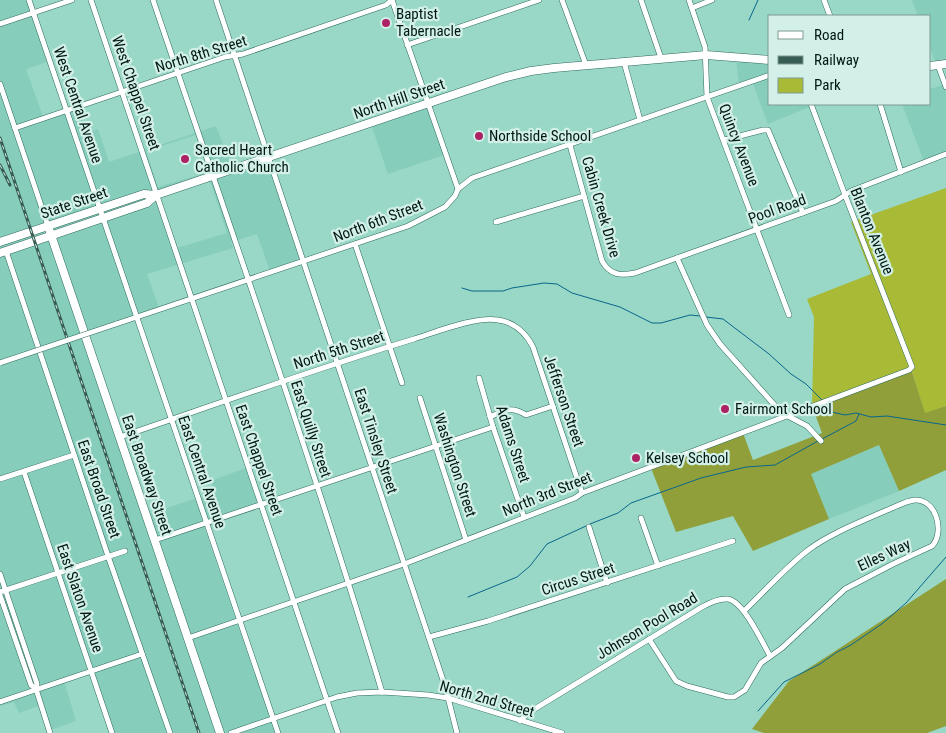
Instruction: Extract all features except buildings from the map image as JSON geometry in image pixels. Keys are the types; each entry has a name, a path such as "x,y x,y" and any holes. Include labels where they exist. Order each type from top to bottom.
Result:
{"street":[{"name":"West Central Avenue","path":"29,0 103,218"},
{"path":"0,24 72,0"},
{"name":"West Chappel Street","path":"91,0 156,195"},
{"name":"East Quilly Street","path":"153,0 282,381 349,584 382,692"},
{"name":"East Tinsley Street","path":"216,0 429,637 457,733"},
{"path":"392,0 458,189"},
{"name":"North 8th Street","path":"15,128 178,73 234,55 243,54 386,5 392,0"},
{"path":"407,45 539,0"},
{"path":"562,0 586,65"},
{"path":"641,0 661,58"},
{"path":"689,0 706,55 707,97"},
{"path":"692,8 712,0"},
{"path":"824,0 830,15"},
{"name":"North Hill Street","path":"3,252 147,203 156,195 506,77 531,71 706,55 768,60"},
{"path":"624,62 640,120"},
{"path":"938,65 946,87"},
{"name":"North 6th Street","path":"0,363 408,226 445,207 455,196 458,189 472,178 768,76"},
{"path":"0,84 48,226"},
{"name":"Quincy Avenue","path":"707,97 789,315"},
{"name":"Blanton Avenue","path":"811,105 912,367"},
{"path":"880,105 901,172"},
{"path":"724,140 768,130 803,213"},
{"name":"Cabin Creek Drive","path":"570,144 602,261 606,268 613,273"},
{"name":"Pool Road","path":"613,273 624,275 635,273 803,213 946,154"},
{"name":"State Street","path":"2,242 144,194 156,195"},
{"name":"East Chappel Street","path":"156,195 338,733"},
{"path":"496,222 584,196"},
{"name":"East Central Avenue","path":"103,218 278,733"},
{"name":"East Broadway Street","path":"48,226 220,733"},
{"path":"0,232 3,252"},
{"path":"355,244 402,383"},
{"name":"East Broad Street","path":"3,252 170,733"},
{"path":"677,258 700,312 720,344 778,409 786,416 807,426 821,441"},
{"name":"North 5th Street","path":"120,437 338,362 474,321 498,320 512,324"},
{"name":"Jefferson Street","path":"512,324 528,338 533,346 582,493"},
{"name":"North 3rd Street","path":"188,638 404,564 575,498 582,493 909,370 912,367"},
{"name":"Adams Street","path":"479,378 493,427 524,518"},
{"name":"Washington Street","path":"420,398 466,540"},
{"path":"490,417 505,410 512,409 526,415 553,406"},
{"path":"155,540 262,506 493,427"},
{"path":"0,480 74,455"},
{"name":"East Slaton Avenue","path":"24,472 112,733"},
{"name":"Elles Way","path":"649,639 676,681 687,686 734,697 745,690 757,669 770,656 782,648 844,589 937,542 940,533 936,512 923,500 909,501 860,522 802,555 744,611"},
{"path":"641,518 658,566"},
{"path":"589,527 608,582"},
{"name":"Circus Street","path":"429,637 488,621 733,541"},
{"path":"2,593 125,551"},
{"path":"0,574 2,593 37,684 36,689 50,733"},
{"name":"Johnson Pool Road","path":"520,721 528,713 702,607 716,601 730,599 737,603 744,611"},
{"path":"744,611 770,656"},
{"path":"0,702 142,654"},
{"name":"North 2nd Street","path":"231,733 328,700 357,693 382,692 448,698 562,733"},
{"path":"528,713 530,724"}],"shaded area":[{"path":"0,0 28,0 50,61 26,69 43,117 78,106 87,133 98,129 109,162 216,126 233,171 268,159 303,264 271,274 257,234 231,242 233,248 147,274 160,311 85,336 146,515 215,492 211,481 246,468 259,507 204,527 275,733 109,733 90,673 64,681 76,721 50,730 41,705 19,713 14,702 0,706","holes":["196,135 209,172 158,187 146,151","209,178 227,233 174,249 156,194"]},
{"path":"912,0 946,0 946,66 937,67 931,51 931,15 918,15"},
{"path":"736,58 768,62 768,105 812,106 768,124 752,81 739,86"},
{"path":"943,85 946,91 946,155 925,164 902,105 931,105 931,89"},
{"path":"426,101 444,155 388,174 370,121"},
{"path":"879,445 899,491 829,519 811,474"}],"green space":[{"path":"946,188 946,406 925,414 911,369 812,406 814,317 807,299 871,274 851,222"},
{"path":"911,369 925,413 946,406 946,470 899,491 879,445 811,474 829,519 753,551 733,516 676,532 651,468 743,433 753,460 822,433 812,406"},
{"path":"946,579 946,726 927,733 764,733 752,729 789,681"}],"waterway":[{"path":"749,20 758,0"},
{"path":"462,288 472,291 503,291 544,283 557,284 572,293 620,307 652,323 661,323 690,315 700,316"},
{"path":"706,317 723,319 806,384 823,401"},
{"path":"826,403 832,412 845,415 856,413 871,417 887,416 946,425"},
{"path":"822,439 856,421 859,414"},
{"path":"590,524 618,513 631,503 701,478 746,467 775,465 818,441"},
{"path":"468,597 517,577 530,566 547,544 586,526"},
{"path":"758,711 784,682 820,664 883,623 906,603 946,557"}],"railway":[{"path":"0,138 199,733"},
{"path":"0,165 10,185"}],"place":[{"name":"Baptist Tabernacle","path":"386,23"},
{"name":"Northside School","path":"479,136"},
{"name":"Sacred Heart Catholic Church","path":"185,159"},
{"name":"Fairmont School","path":"725,409"},
{"name":"Kelsey School","path":"636,458"}]}
